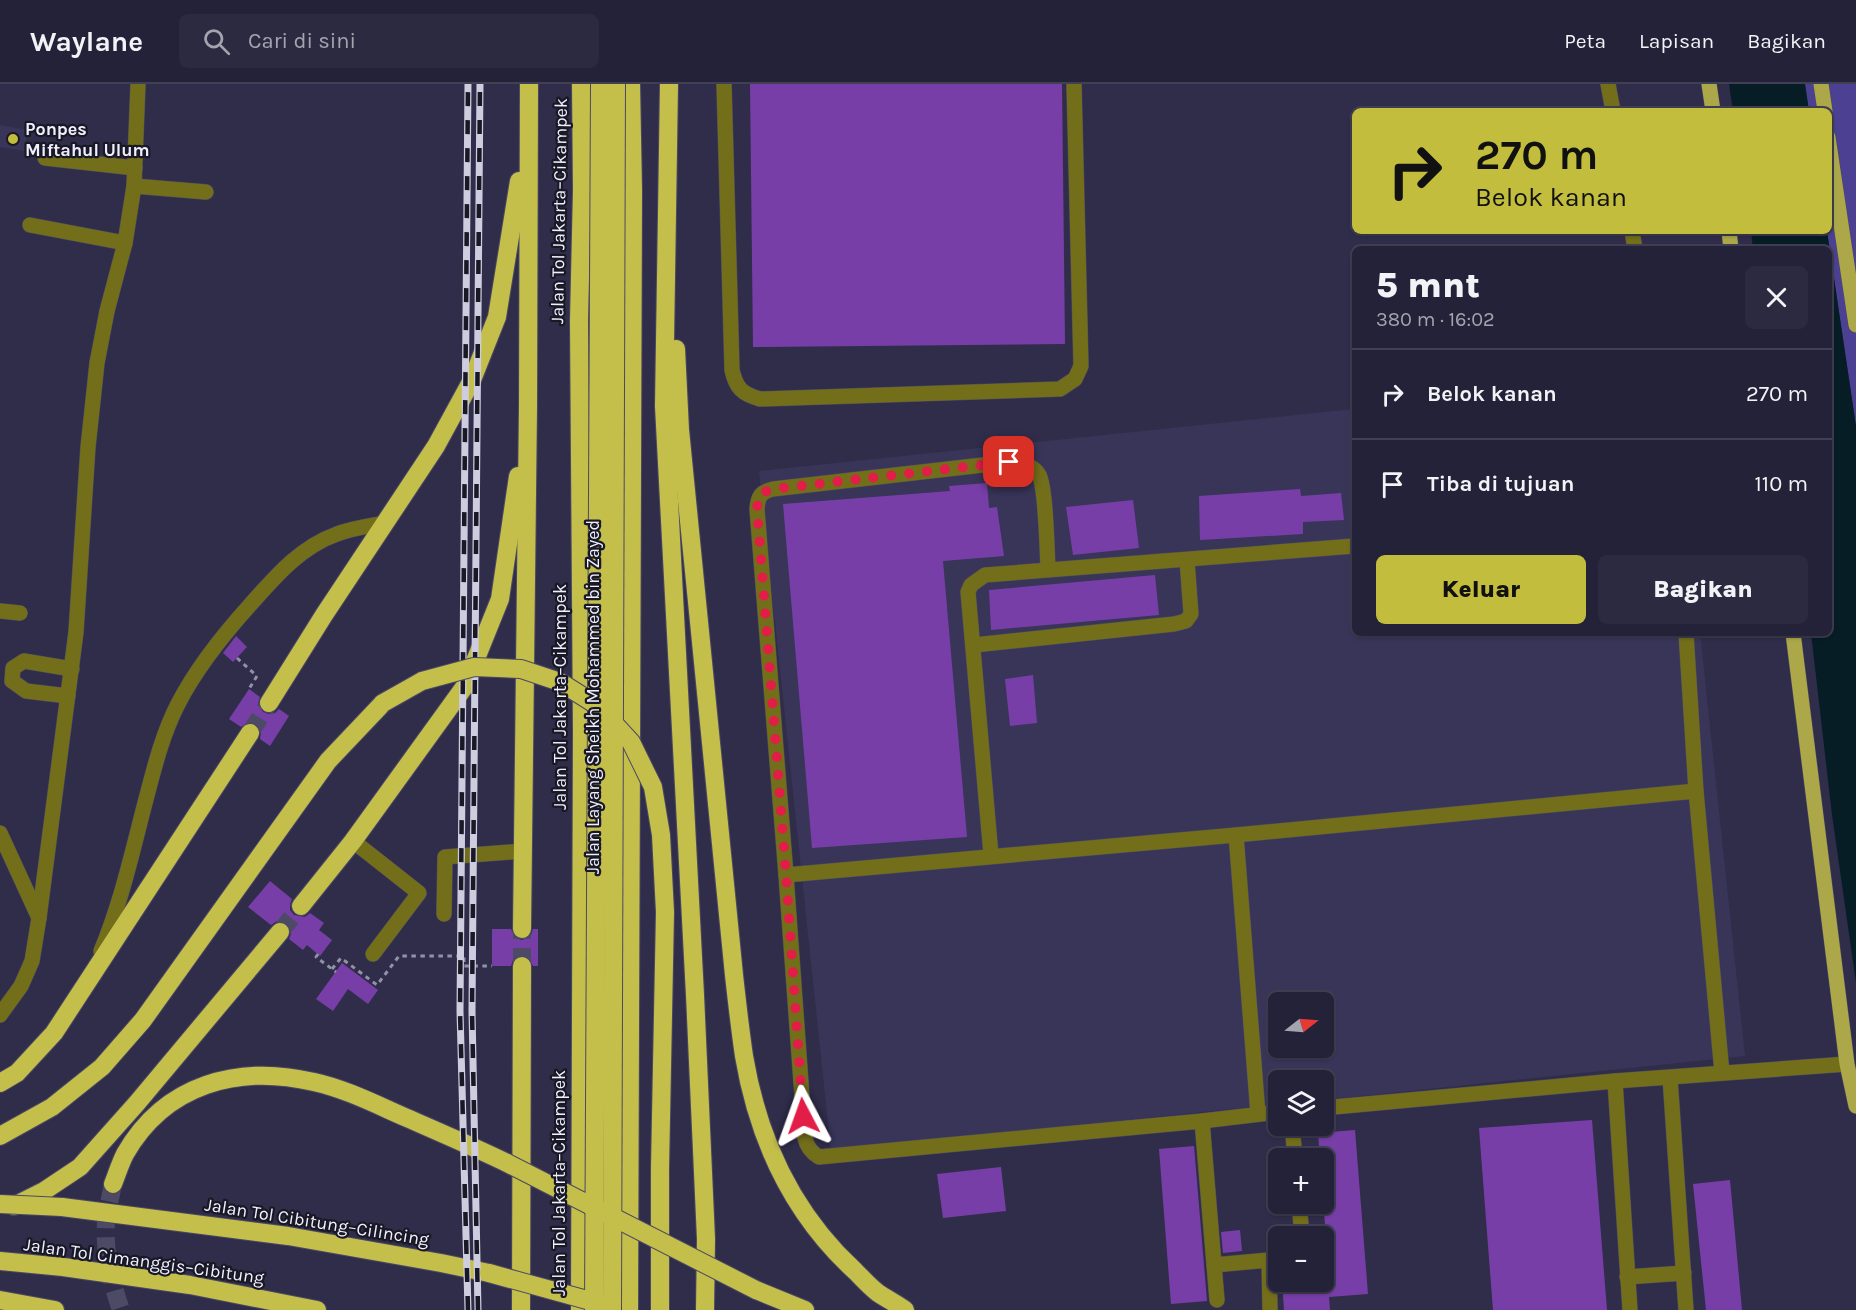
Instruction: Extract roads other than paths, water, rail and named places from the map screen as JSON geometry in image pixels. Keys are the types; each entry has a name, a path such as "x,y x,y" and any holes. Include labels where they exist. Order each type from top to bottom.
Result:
{"highway":[{"path":"522,929 529,84"},
{"name":"Jalan Tol Jakarta–Cikampek","path":"580,1310 582,732 579,321 582,190 581,84"},
{"name":"Jalan Layang Sheikh Mohammed bin Zayed","path":"594,1310 600,84"},
{"name":"Jalan Layang Sheikh Mohammed bin Zayed","path":"612,1310 616,84"},
{"path":"629,1310 633,226 631,84"},
{"path":"669,84 664,406 706,1239 705,1310"},
{"path":"269,703 324,615 436,446 472,380 497,317 528,126"},
{"path":"668,189 680,430 732,964 745,1058 756,1107 772,1154 792,1196 844,1262 877,1292 905,1310"},
{"path":"301,906 422,748 470,676 500,599 528,406"},
{"path":"0,1136 52,1107 102,1067 143,1020 328,760 383,703 422,681 474,667 521,669 560,682 598,706 631,742 653,787 661,835 665,912 660,1310"},
{"path":"0,1083 17,1073 54,1033 250,733"},
{"path":"0,1209 18,1206 80,1167 137,1103 280,932"},
{"path":"521,1310 522,966"},
{"path":"113,1184 124,1156 140,1132 158,1112 177,1097 205,1084 232,1077 289,1076 347,1092 507,1163 756,1290 805,1310"},
{"name":"Jalan Tol Cibitung–Cilincing","path":"0,1204 62,1207 288,1236 489,1273 622,1310"},
{"name":"Jalan Tol Cimanggis–Cibitung","path":"0,1261 63,1267 190,1285 317,1310"},
{"path":"0,1300 55,1310"}],"main road":[{"path":"1709,84 1713,108"},
{"path":"1821,84 1825,108"},
{"path":"1832,164 1856,325"},
{"path":"1793,636 1850,1048 1847,1065 1856,1106"}],"street":[{"path":"0,1015 21,986 32,961 39,918 76,632 88,447 97,363 107,311 125,243 134,186 138,84"},
{"path":"724,84 732,370 736,385 748,396 760,399 1060,389 1075,379 1081,366 1074,84"},
{"path":"1608,84 1612,108"},
{"path":"45,158 135,168"},
{"path":"134,186 206,192"},
{"path":"30,225 125,243"},
{"path":"1048,569 1043,489 1038,474 1029,465 1009,462 773,489 763,492 758,498 804,1138 807,1146 819,1157 1268,1113"},
{"path":"90,978 119,904 164,736 192,678 222,636 296,557 310,547 339,533 385,522"},
{"path":"991,855 968,592 971,585 985,575 1352,546"},
{"path":"974,645 1186,621 1191,615 1187,560"},
{"path":"0,611 20,613"},
{"path":"1686,636 1696,791 1722,1073"},
{"path":"68,696 26,691 12,681 13,668 24,662 72,669"},
{"path":"786,874 1236,835 1696,791"},
{"path":"0,833 39,918"},
{"path":"1236,835 1258,1114"},
{"path":"353,841 419,893 373,954"},
{"path":"444,914 445,857 524,851"},
{"path":"1334,1106 1615,1081 1847,1065"},
{"path":"1670,1077 1686,1310"},
{"path":"1615,1081 1630,1310"},
{"path":"1202,1121 1217,1300"},
{"path":"1214,1265 1268,1260"},
{"path":"1627,1277 1684,1273"},
{"path":"1270,1310 1271,1292"}],"water":[{"path":"1729,84 1805,84 1809,108 1733,108"},
{"path":"1751,234 1827,234 1829,246 1753,246"},
{"path":"1832,265 1856,426 1856,983 1832,815 1811,636 1832,636"}],"tunnel":[{"path":"250,733 269,703"},
{"path":"280,932 301,906"},
{"path":"522,929 522,966"},
{"path":"113,1184 107,1217 106,1244 111,1277 121,1310"}],"railway":[{"path":"468,84 460,1011 468,1310"},
{"path":"478,1310 472,1011 480,84"}],"place":[{"name":"Ponpes Miftahul Ulum","path":"13,139"}]}
